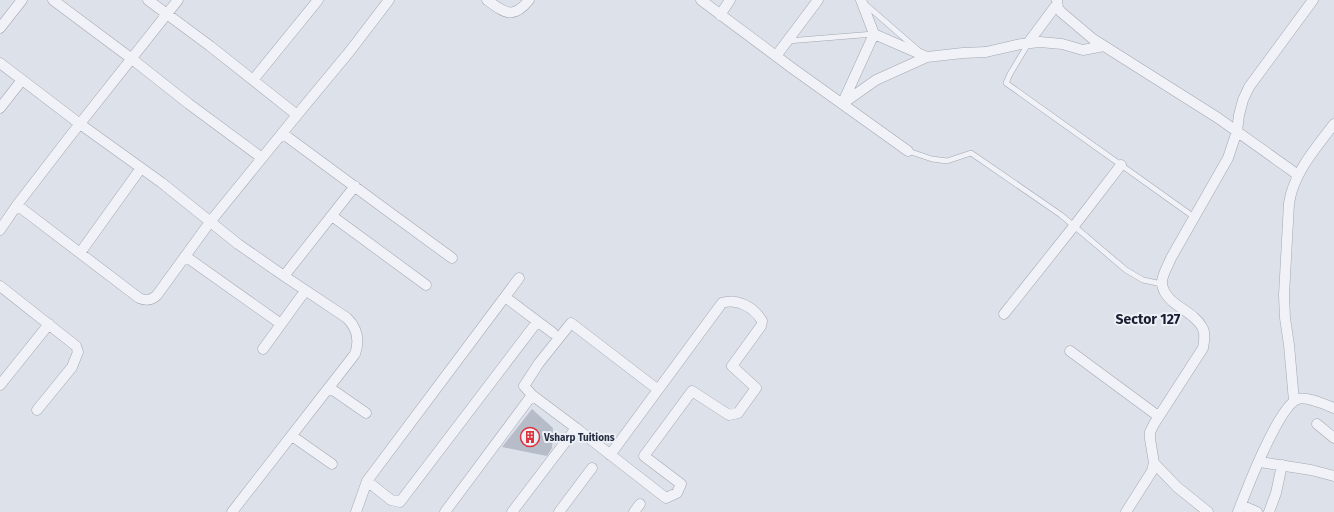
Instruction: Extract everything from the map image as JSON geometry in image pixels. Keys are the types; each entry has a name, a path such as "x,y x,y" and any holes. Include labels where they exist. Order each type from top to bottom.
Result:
{"street":[{"path":"0,28 22,0"},
{"path":"53,0 262,158"},
{"path":"148,0 210,46 297,115"},
{"path":"0,230 17,205 178,0"},
{"path":"253,80 318,0"},
{"path":"17,205 139,298 149,301 157,295 210,222 350,51 389,0"},
{"path":"487,0 504,12 511,13 518,11 529,0"},
{"path":"701,0 908,151"},
{"path":"720,14 730,0"},
{"path":"776,56 818,0"},
{"path":"842,104 874,34 861,0"},
{"path":"1126,512 1152,471 1154,463 1150,432 1158,416 1203,348 1203,327 1196,319 1165,294 1162,284 1163,275 1228,158 1237,131 1243,100 1249,87 1313,0"},
{"path":"1057,2 1058,8 1093,39 1237,131 1298,175"},
{"path":"1028,43 1057,2"},
{"path":"874,34 927,57"},
{"path":"842,104 876,80 927,57 986,52 1028,43 1040,42 1062,44 1083,50 1104,46"},
{"path":"0,63 80,124 142,168 210,222 305,291 346,318 352,324 357,334 358,346 355,354 232,512"},
{"path":"0,108 22,80"},
{"path":"1294,401 1284,295 1289,203 1291,191 1298,175 1334,124"},
{"path":"282,133 452,258"},
{"path":"1004,314 1121,165"},
{"path":"80,253 142,168"},
{"path":"284,276 355,186"},
{"path":"332,216 426,285"},
{"path":"185,256 281,324"},
{"path":"356,512 367,481 519,278"},
{"path":"0,286 76,346 78,352 72,367 37,410"},
{"path":"263,349 305,291"},
{"path":"505,297 553,334"},
{"path":"610,455 722,303 733,301 740,303 759,316 762,321 761,326 732,366 756,388 738,413 729,415 692,391 644,456 681,484 677,493 666,498 532,396 524,386 571,323 658,389"},
{"path":"367,481 391,500 400,502 537,322"},
{"path":"0,385 49,324"},
{"path":"1070,351 1158,416"},
{"path":"330,388 366,413"},
{"path":"445,512 532,396"},
{"path":"1257,512 1239,509 1276,426 1294,401 1300,398 1306,399 1334,408"},
{"path":"1317,424 1334,438"},
{"path":"512,512 576,428"},
{"path":"292,436 332,464"},
{"path":"1260,462 1312,470 1334,476"},
{"path":"1154,463 1177,487 1208,512"},
{"path":"1269,512 1276,493 1282,465"},
{"path":"559,512 592,468"},
{"path":"634,512 640,504"}],"lane":[{"path":"861,0 927,57"},
{"path":"787,41 874,34"},
{"path":"1028,43 1006,83 1194,217"},
{"path":"908,151 932,160 947,161 971,153 1061,215 1126,270 1143,280 1162,284"}],"building":[{"name":"Vsharp Tuitions","path":"532,409 553,428 552,448 547,456 502,447"}],"place":[{"name":"Vsharp Tuitions","path":"530,437"}],"district":[{"name":"Sector 127","path":"1148,319"}]}
